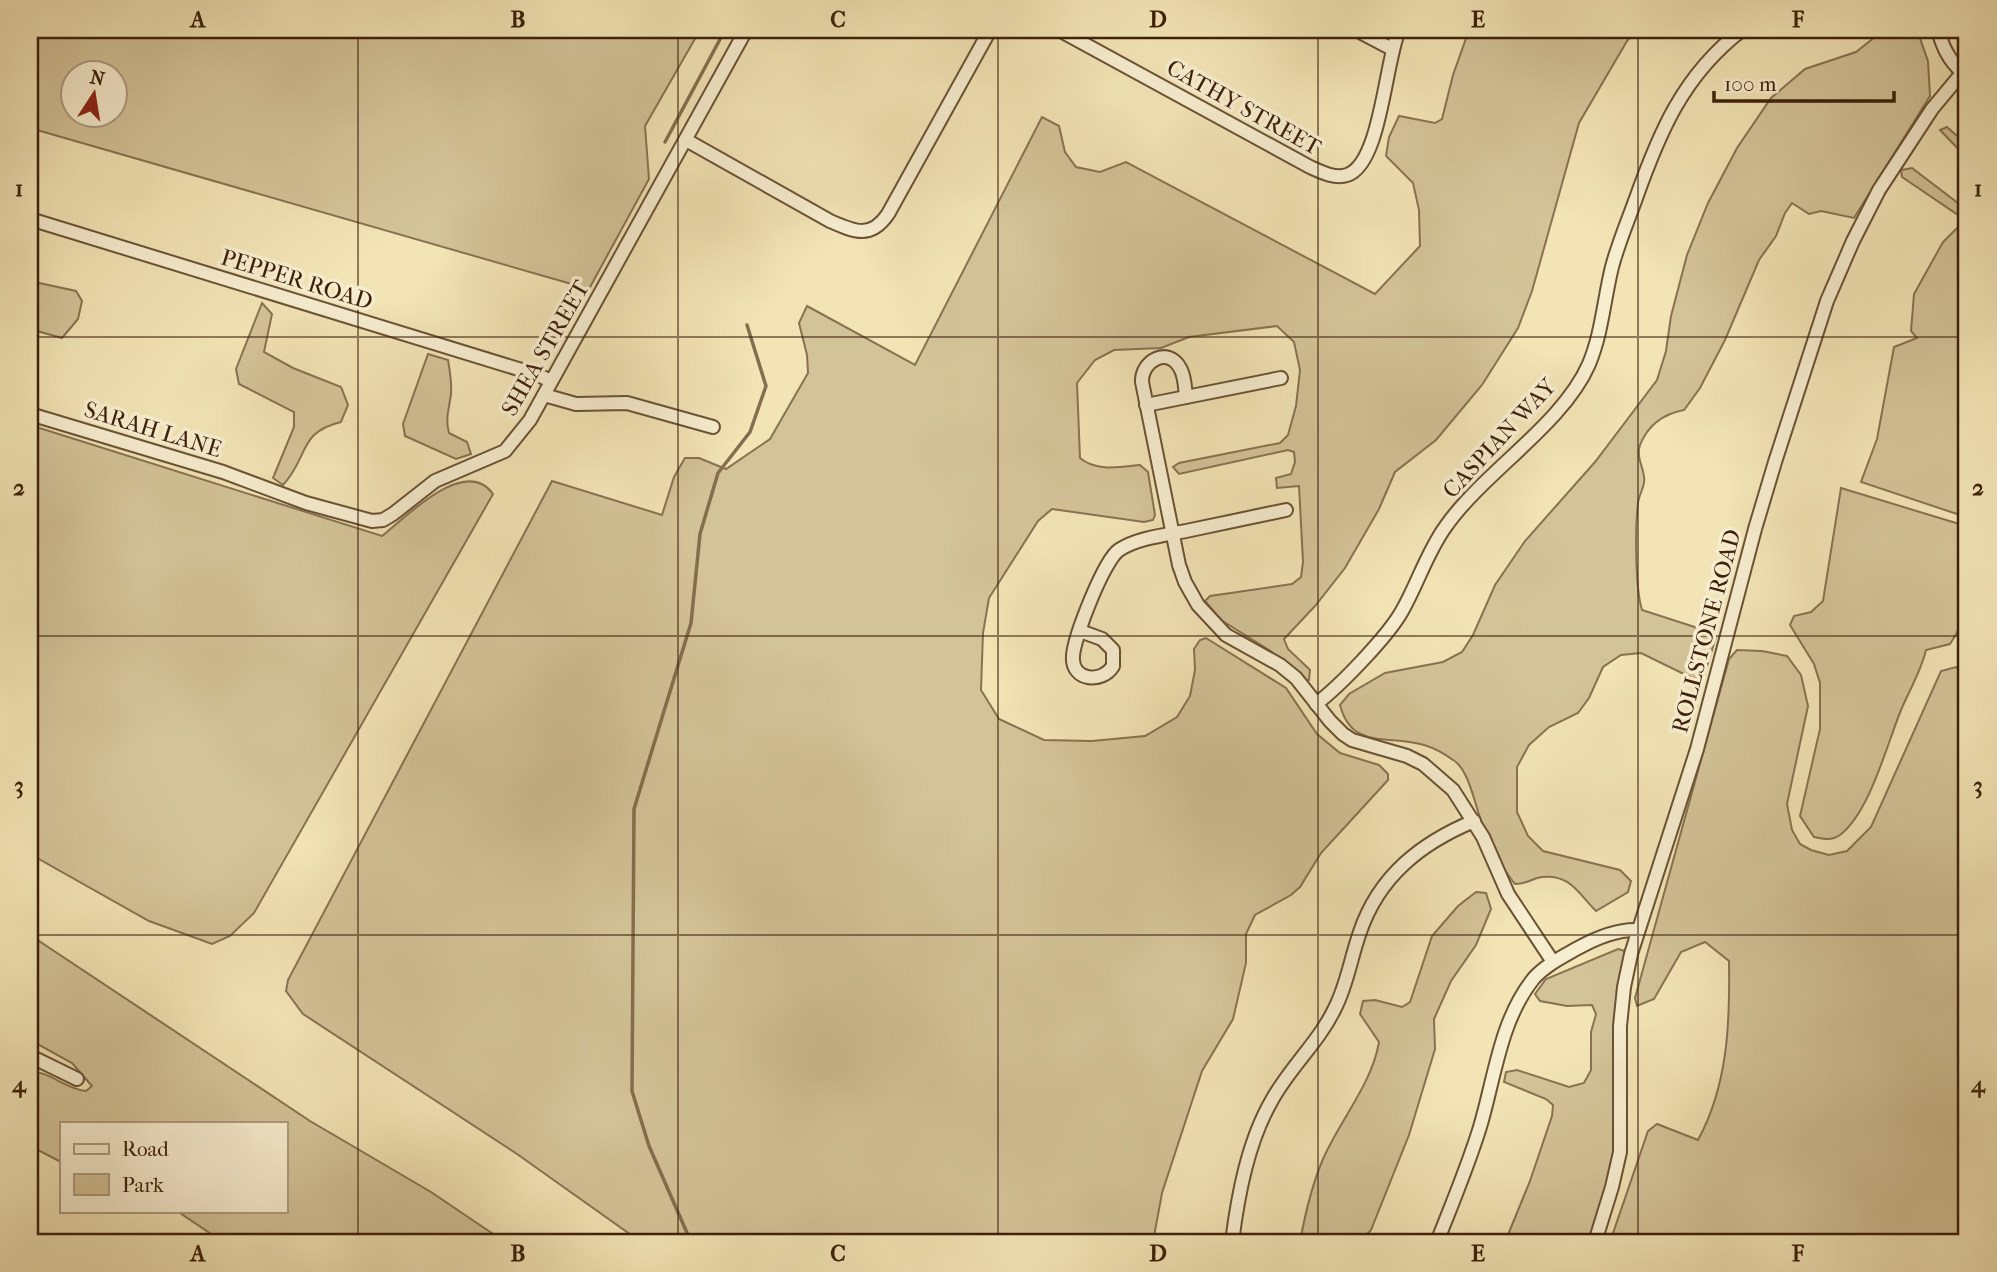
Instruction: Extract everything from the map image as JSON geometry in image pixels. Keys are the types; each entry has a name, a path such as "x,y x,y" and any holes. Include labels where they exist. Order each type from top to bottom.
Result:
{"street":[{"name":"SHEA STREET","path":"263,488 359,519 383,520 435,481 505,451 535,413 746,30"},
{"path":"686,140 831,221 854,231 870,231 878,227 888,214 990,30"},
{"name":"CATHY STREET","path":"1059,30 1310,167 1338,176 1348,175 1356,170 1371,145 1392,49 1399,30"},
{"path":"1356,30 1392,49"},
{"name":"CASPIAN WAY","path":"1316,704 1401,614 1446,526 1464,504 1549,419 1572,392 1588,366 1596,344 1613,265 1653,150 1669,116 1691,81 1723,45 1742,30"},
{"path":"1938,30 1942,47 1952,63 1965,70"},
{"name":"ROLLSTONE ROAD","path":"1595,1242 1620,1152 1621,1016 1626,977 1638,930 1697,748 1775,461 1828,301 1853,241 1879,190 1932,109 1965,70"},
{"name":"PEPPER ROAD","path":"30,219 551,381"},
{"path":"1186,397 1179,365 1173,360 1160,358 1148,363 1142,375 1146,405 1171,533 1185,582 1198,606 1212,622 1242,646 1280,666 1296,678 1330,721 1352,740 1407,756 1437,774 1453,790 1483,837 1508,894 1553,962"},
{"path":"1146,405 1281,378"},
{"path":"544,395 576,404 627,403 713,428"},
{"name":"SARAH LANE","path":"30,414 223,472 263,488"},
{"path":"1080,631 1099,579 1110,558 1120,549 1171,533 1286,510"},
{"path":"1232,1242 1240,1193 1261,1122 1281,1085 1321,1033 1336,1006 1360,929 1371,908 1409,857 1450,831 1474,821"},
{"path":"1437,1242 1478,1133 1506,1027 1517,1004 1535,978 1553,962 1613,933 1638,930"},
{"path":"30,1056 77,1079"}],"green space":[{"path":"30,30 700,30 645,126 649,179 589,289 30,128"},
{"path":"1469,30 1636,30 1579,123 1532,291 1518,328 1482,385 1436,440 1395,472 1379,509 1345,568 1284,639 1288,649 1310,670 1309,680 1302,680 1272,652 1221,620 1205,601 1210,596 1292,584 1301,577 1303,562 1299,486 1277,488 1276,478 1291,474 1295,462 1294,452 1288,450 1179,474 1173,467 1179,463 1280,443 1288,435 1296,406 1300,370 1294,342 1277,326 1189,337 1161,348 1114,350 1095,360 1077,383 1080,458 1101,467 1140,465 1148,472 1155,515 1153,520 1144,522 1052,509 1038,521 989,598 983,633 981,690 999,719 1044,740 1092,741 1145,736 1177,717 1190,696 1195,670 1194,649 1200,640 1206,638 1286,688 1317,734 1340,753 1379,765 1388,774 1388,780 1321,853 1300,887 1255,915 1246,934 1246,963 1233,1019 1202,1071 1162,1193 1153,1242 641,1242 517,1154 303,1014 286,991 288,980 552,481 662,515 674,477 685,458 699,458 726,469 770,439 808,373 807,355 799,323 807,306 915,365 1042,117 1059,126 1065,152 1076,167 1100,172 1126,162 1375,294 1420,246 1419,210 1413,183 1386,156 1389,137 1399,116 1435,123 1442,119 1453,75"},
{"path":"1877,30 1917,30 1928,61 1930,96 1854,218 1821,211 1809,214 1792,203 1776,236 1759,260 1725,340 1700,388 1684,410 1669,414 1652,426 1640,445 1639,457 1644,480 1638,503 1636,557 1642,610 1707,631 1716,637 1704,676 1699,679 1690,677 1641,653 1621,655 1603,667 1589,698 1578,713 1549,727 1529,745 1517,767 1517,812 1528,836 1543,851 1620,870 1631,881 1628,892 1596,911 1573,886 1560,879 1542,877 1515,884 1492,847 1467,779 1459,765 1443,753 1424,745 1363,735 1353,729 1340,705 1349,694 1385,673 1443,662 1462,652 1473,635 1495,585 1525,541 1595,462 1657,380 1687,255 1708,203 1737,148 1771,98 1805,69 1856,52 1875,37"},
{"path":"1956,30 1967,30 1967,52 1959,47"},
{"path":"1947,127 1967,145 1967,158 1940,130"},
{"path":"1912,168 1967,210 1967,221 1902,177 1901,170"},
{"path":"1958,227 1967,235 1967,520 1957,514 1861,482 1877,439 1894,347 1917,338 1911,331 1914,294 1943,242"},
{"path":"30,281 76,291 82,301 78,319 62,338 30,329"},
{"path":"262,303 272,314 264,352 293,368 341,387 348,405 341,422 327,426 311,439 283,485 273,478 294,427 294,412 239,384 236,369"},
{"path":"428,354 448,360 451,385 447,418 449,433 467,442 471,454 456,459 405,436 403,424"},
{"path":"30,425 382,536 420,504 452,485 467,481 481,484 493,494 254,913 230,936 212,944 149,921 30,854"},
{"path":"1841,488 1956,523 1967,530 1968,589 1963,618 1950,644 1926,650 1860,811 1840,835 1827,839 1814,837 1800,816 1820,729 1820,683 1814,664 1790,625 1794,616 1811,612 1823,601"},
{"path":"1737,650 1787,656 1801,675 1808,706 1787,804 1792,830 1800,844 1829,855 1847,851 1871,827 1941,671 1956,667 1967,676 1967,1242 1610,1242 1648,1131 1657,1124 1698,1140 1716,1098 1721,1076 1728,1030 1729,961 1705,942 1681,952 1654,999 1637,1006 1635,998 1729,659"},
{"path":"1476,892 1486,893 1491,909 1476,945 1451,981 1434,1019 1435,1049 1409,1135 1371,1230 1360,1242 1300,1242 1315,1179 1330,1144 1370,1073 1379,1042 1360,1014 1363,1001 1375,1000 1402,1007 1410,1002 1432,936 1458,906"},
{"path":"30,935 310,1121 431,1192 505,1242 223,1242 178,1212 287,1212 287,1122 60,1122 60,1161 30,1146 30,1071 44,1074 79,1090 86,1091 92,1086 72,1063 30,1040"},
{"path":"1618,949 1625,951 1614,1023 1618,1131 1610,1173 1589,1242 1505,1242 1530,1181 1552,1116 1553,1105 1546,1099 1504,1082 1506,1072 1517,1070 1569,1087 1584,1083 1591,1070 1591,1032 1596,1014 1592,1005 1567,1006 1540,1001 1535,994 1546,979"}],"waterway":[{"path":"665,142 725,30"},
{"path":"691,1242 649,1146 632,1091 634,809 691,623 700,534 718,473 750,432 766,386 747,325"}]}
